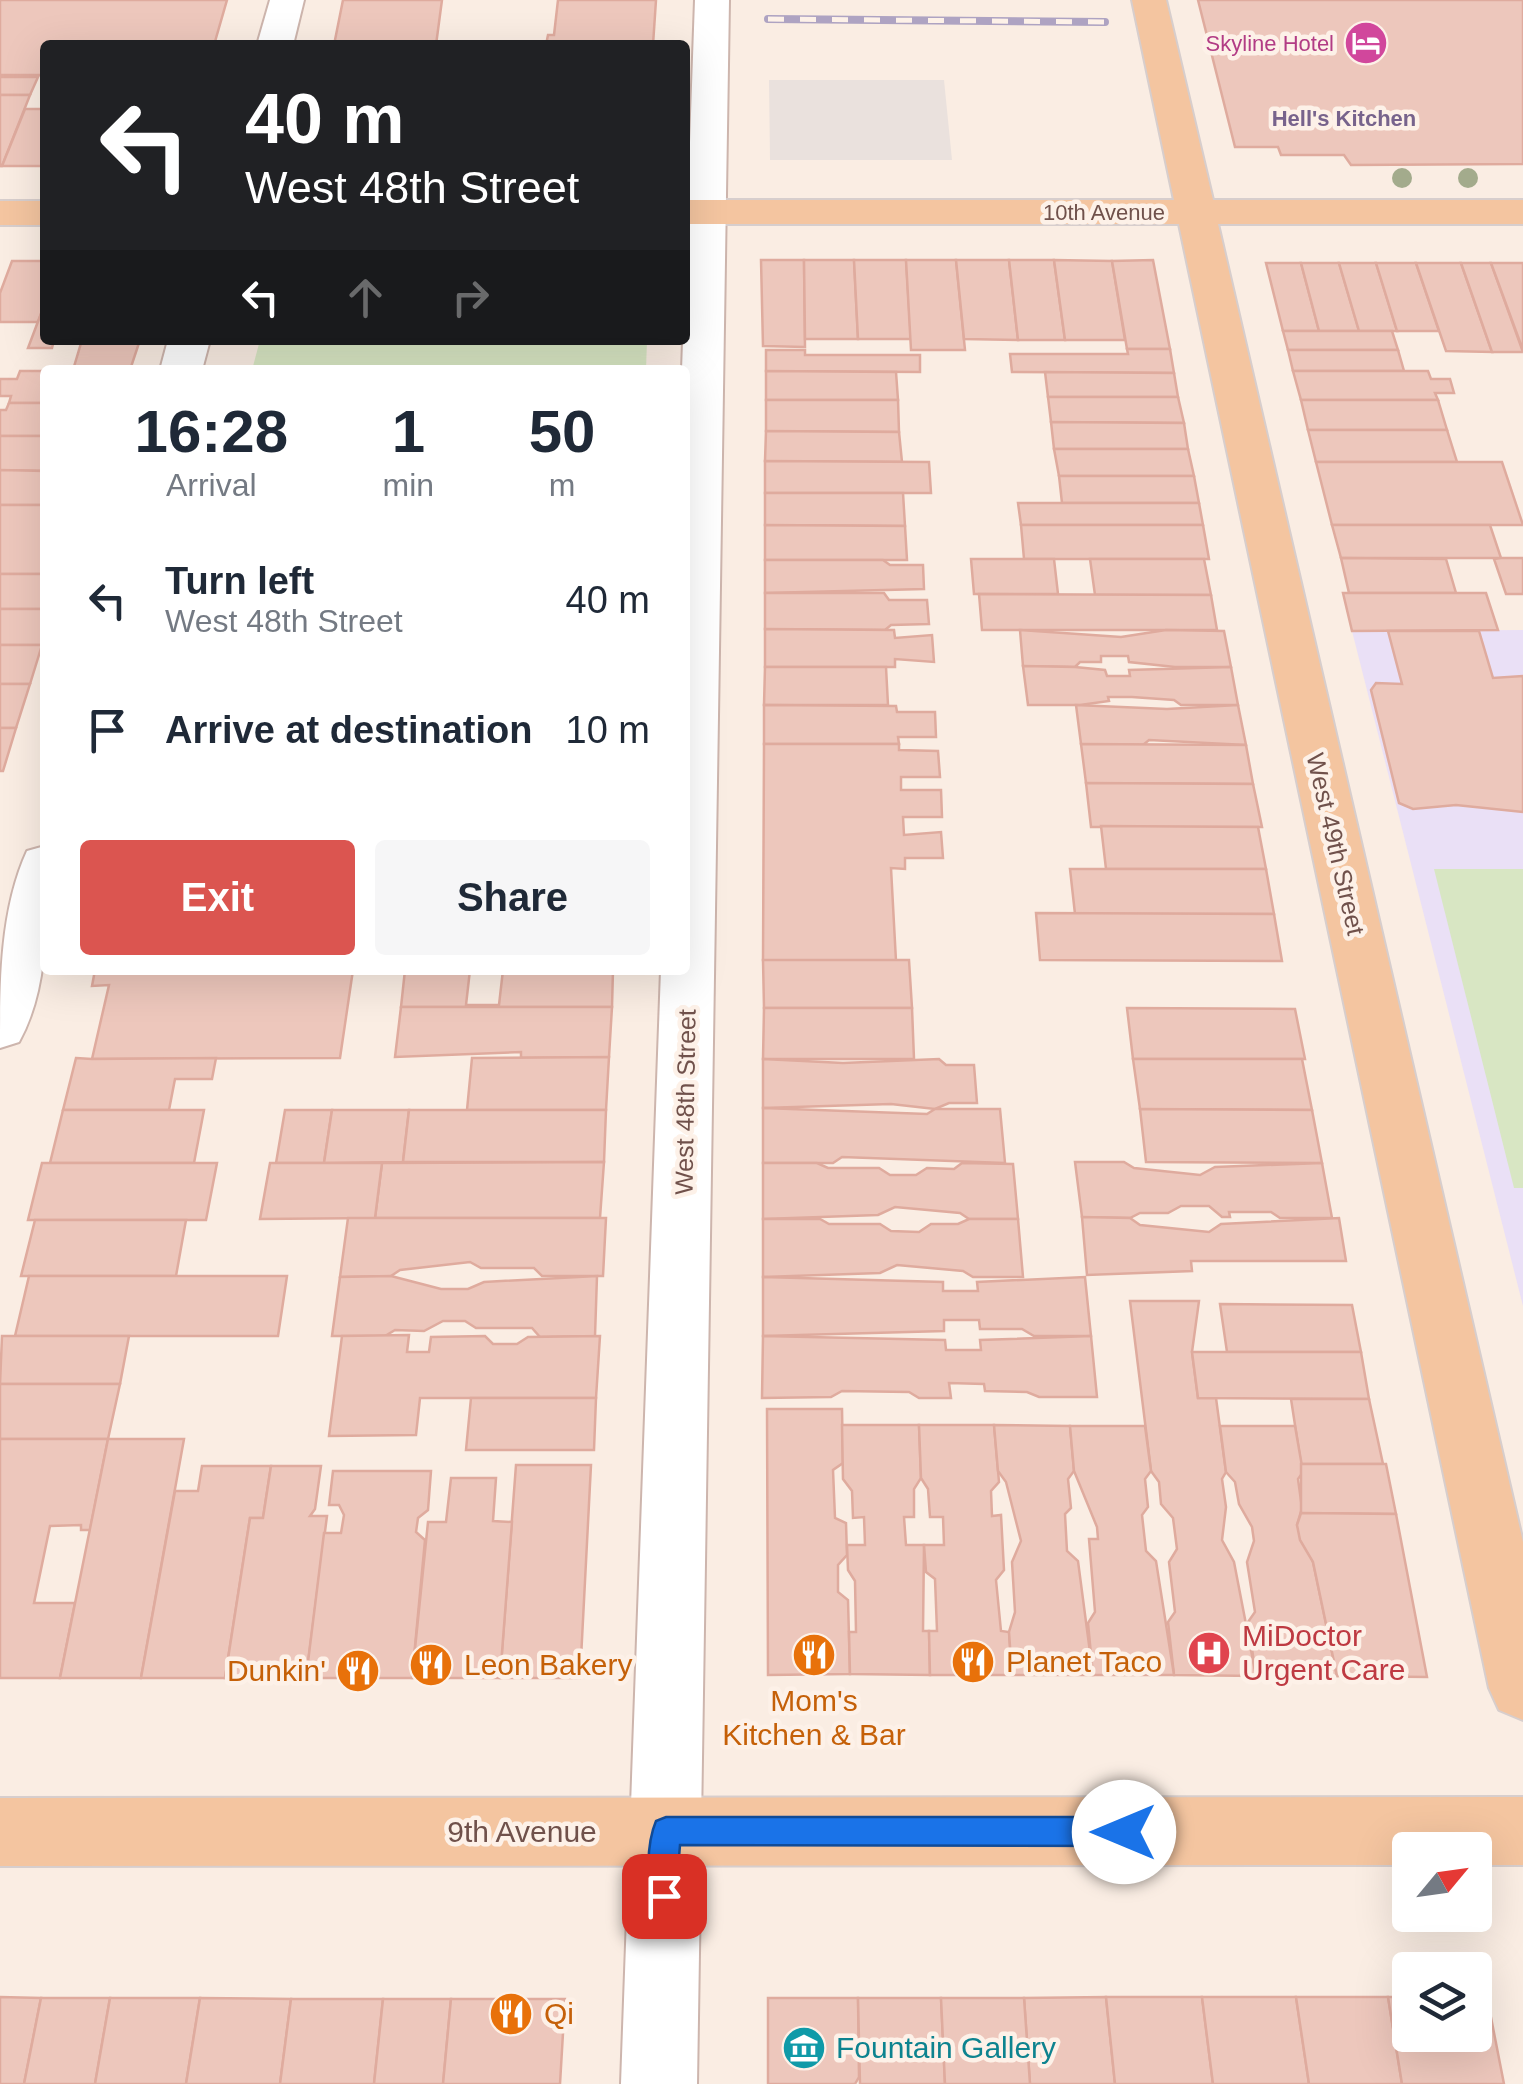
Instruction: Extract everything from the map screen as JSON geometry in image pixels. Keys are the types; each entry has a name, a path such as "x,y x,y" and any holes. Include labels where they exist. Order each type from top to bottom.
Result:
{"main road":[{"name":"West 49th Street","path":"1150,0 1523,1688"},
{"path":"0,212 40,212"},
{"name":"10th Avenue","path":"696,212 1523,212"},
{"name":"9th Avenue","path":"0,1832 1523,1830"}],"street":[{"path":"277,40 287,0"},
{"name":"West 48th Street","path":"690,536 696,212 712,0"},
{"path":"0,1028 40,882"},
{"name":"West 48th Street","path":"659,2084 682,975"}],"shaded area":[{"path":"769,80 944,80 952,160 770,160"},
{"path":"1523,630 1523,1306 1352,631"}],"green space":[{"path":"259,345 647,345 646,365 253,365"},
{"path":"1434,869 1523,869 1523,1188 1514,1188"}],"building":[{"path":"0,0 227,0 215,40 40,40 40,75 0,75"},
{"path":"343,0 442,0 437,40 335,40"},
{"path":"558,0 656,0 653,40 547,40 548,35 554,35"},
{"name":"Skyline Hotel","path":"1198,0 1523,0 1523,164 1351,165 1344,155 1281,155 1278,147 1235,147"},
{"path":"0,77 38,77 30,95 0,95"},
{"path":"0,95 30,95 2,166 0,166"},
{"path":"25,109 40,109 40,166 2,166"},
{"path":"761,260 804,260 805,347 763,346"},
{"path":"804,260 854,260 858,339 805,339"},
{"path":"854,260 906,260 911,339 858,339"},
{"path":"906,260 956,260 965,350 911,350"},
{"path":"956,260 1009,260 1018,340 964,339"},
{"path":"1009,260 1054,260 1065,340 1018,340"},
{"path":"1054,260 1112,261 1125,340 1065,340"},
{"path":"1153,260 1170,349 1127,349 1112,261"},
{"path":"12,261 40,261 38,322 0,322 0,293"},
{"path":"1266,263 1301,263 1319,331 1283,331"},
{"path":"1301,263 1339,263 1359,331 1319,331"},
{"path":"1339,263 1376,263 1397,331 1359,331"},
{"path":"1376,263 1416,263 1439,331 1397,331"},
{"path":"1416,263 1461,263 1492,352 1446,351"},
{"path":"1461,263 1491,263 1523,352 1492,352"},
{"path":"1491,263 1523,263 1523,350"},
{"path":"40,316 40,345 53,345 52,348 28,348"},
{"path":"1283,331 1392,331 1398,350 1288,350"},
{"path":"80,345 138,345 132,365 74,365"},
{"path":"1127,349 1170,349 1174,373 1012,372 1010,354 1128,354"},
{"path":"766,350 805,350 805,355 920,355 920,372 766,371"},
{"path":"1288,350 1398,350 1404,371 1293,371"},
{"path":"20,371 40,371 40,403 9,403 11,396 0,396 0,379 17,379"},
{"path":"766,371 896,372 898,400 766,400"},
{"path":"1293,371 1428,371 1431,379 1450,379 1454,393 1435,393 1438,400 1301,400"},
{"path":"1045,372 1174,373 1178,397 1048,397"},
{"path":"1048,397 1178,397 1184,423 1051,422"},
{"path":"766,400 898,400 899,432 766,431"},
{"path":"1301,400 1438,400 1447,430 1308,430"},
{"path":"9,403 40,403 40,436 0,436 0,410 6,410"},
{"path":"1051,422 1184,423 1188,449 1054,449"},
{"path":"1308,430 1447,430 1457,462 1316,462"},
{"path":"766,431 899,432 902,462 765,461"},
{"path":"0,436 40,436 40,471 0,470"},
{"path":"1054,449 1188,449 1194,476 1059,476"},
{"path":"765,461 929,462 931,493 765,493"},
{"path":"1316,462 1502,462 1523,525 1332,525"},
{"path":"0,470 40,471 40,505 0,505"},
{"path":"1059,476 1194,476 1199,503 1062,503"},
{"path":"765,493 903,493 905,526 765,525"},
{"path":"1018,503 1199,503 1203,525 1021,525"},
{"path":"0,505 40,505 40,574 0,574"},
{"path":"765,525 905,526 907,560 765,560"},
{"path":"1021,525 1203,525 1209,559 1024,559"},
{"path":"1332,525 1490,525 1501,558 1341,558"},
{"path":"1341,558 1446,559 1456,593 1349,593"},
{"path":"1523,558 1523,594 1506,594 1494,559"},
{"path":"971,559 1054,559 1058,594 974,594"},
{"path":"1090,559 1204,559 1211,595 1095,595"},
{"path":"765,560 883,560 890,565 923,565 924,589 765,593"},
{"path":"0,574 40,574 40,609 0,609"},
{"path":"765,593 884,593 889,600 927,600 929,624 891,625 885,630 765,629"},
{"path":"1343,593 1486,593 1498,630 1352,631"},
{"path":"979,594 1211,595 1217,630 982,630"},
{"path":"0,609 40,609 40,645 0,645"},
{"path":"765,629 894,630 895,638 932,635 934,662 895,659 895,667 765,667"},
{"path":"1020,630 1121,637 1166,630 1224,631 1231,667 1175,667 1129,662 1128,656 1101,656 1101,662 1080,662 1075,667 1023,666"},
{"path":"1388,631 1479,631 1493,678 1523,676 1523,812 1456,805 1413,809 1399,803 1371,690 1376,683 1402,684"},
{"path":"0,645 40,645 30,684 0,684"},
{"path":"1023,666 1105,670 1107,676 1130,676 1129,670 1231,667 1238,705 1181,705 1174,700 1108,697 1109,701 1080,705 1028,705"},
{"path":"765,667 886,667 888,705 764,705"},
{"path":"0,684 30,684 16,728 0,728"},
{"path":"764,705 896,706 897,712 935,712 936,737 898,737 899,744 764,744"},
{"path":"1076,705 1167,709 1238,705 1246,745 1149,740 1143,745 1081,744"},
{"path":"0,728 16,728 3,771 0,771"},
{"path":"764,744 899,744 899,750 938,751 940,777 901,777 901,790 941,790 942,817 903,817 904,835 941,832 943,858 905,858 905,869 891,868 896,961 763,960"},
{"path":"1081,744 1246,745 1253,784 1086,783"},
{"path":"1086,783 1253,784 1262,827 1091,827"},
{"path":"1101,826 1258,827 1266,869 1106,869"},
{"path":"1070,869 1266,869 1274,914 1075,914"},
{"path":"1036,913 1274,914 1282,961 1040,960"},
{"path":"763,960 909,960 912,1008 764,1008"},
{"path":"94,975 352,975 340,1058 92,1059 109,985 92,986"},
{"path":"404,975 469,975 466,1005 499,1005 502,975 613,975 612,1007 401,1007"},
{"path":"401,1007 612,1007 609,1057 521,1058 521,1052 395,1057"},
{"path":"764,1008 912,1008 914,1059 763,1059"},
{"path":"1127,1008 1295,1009 1305,1059 1133,1059"},
{"path":"609,1057 606,1110 467,1110 472,1058"},
{"path":"76,1058 216,1058 212,1079 175,1079 169,1110 63,1110"},
{"path":"763,1059 843,1063 939,1059 946,1065 974,1065 977,1103 949,1103 935,1109 891,1104 763,1108"},
{"path":"1133,1059 1302,1059 1312,1110 1140,1109"},
{"path":"763,1108 927,1114 935,1109 1000,1109 1005,1163 842,1157 833,1163 763,1163"},
{"path":"1140,1109 1312,1110 1322,1163 1146,1162"},
{"path":"63,1110 204,1110 194,1163 50,1163"},
{"path":"285,1110 332,1110 324,1163 276,1163"},
{"path":"332,1110 409,1110 403,1162 324,1163"},
{"path":"409,1110 606,1110 604,1162 403,1162"},
{"path":"604,1162 600,1218 375,1218 382,1163"},
{"path":"1075,1162 1124,1162 1134,1168 1200,1175 1215,1167 1322,1163 1332,1218 1280,1218 1271,1212 1229,1212 1230,1217 1222,1217 1209,1206 1181,1206 1168,1213 1140,1213 1130,1218 1082,1217"},
{"path":"42,1163 217,1163 206,1220 28,1220"},
{"path":"270,1163 382,1163 375,1218 260,1219"},
{"path":"763,1163 879,1168 890,1175 916,1175 927,1168 954,1169 962,1163 1013,1164 1018,1219 969,1219 960,1213 895,1207 878,1215 763,1219"},
{"path":"1082,1217 1130,1218 1140,1225 1209,1232 1221,1224 1339,1218 1346,1261 1191,1261 1192,1271 1087,1275"},
{"path":"348,1218 606,1218 603,1276 542,1276 534,1268 481,1268 470,1262 400,1270 391,1276 340,1277"},
{"path":"763,1219 880,1224 891,1231 919,1232 931,1224 958,1224 969,1219 1018,1219 1023,1277 973,1277 963,1271 897,1265 880,1273 763,1277"},
{"path":"35,1220 186,1220 176,1276 21,1276"},
{"path":"29,1276 287,1276 278,1336 15,1336"},
{"path":"391,1276 441,1289 468,1289 484,1282 597,1276 595,1336 540,1337 532,1328 476,1328 465,1321 443,1321 424,1331 332,1336 340,1277"},
{"path":"763,1277 943,1282 943,1291 978,1291 977,1282 1085,1277 1091,1336 1034,1336 1022,1329 980,1329 979,1320 944,1320 944,1331 763,1336"},
{"path":"1130,1301 1199,1301 1192,1352 1198,1398 1216,1398 1226,1472 1222,1479 1226,1507 1222,1540 1234,1562 1256,1676 1174,1675 1168,1622 1175,1612 1169,1562 1177,1549 1173,1518 1161,1504 1159,1482 1151,1471"},
{"path":"1220,1304 1352,1305 1361,1352 1227,1352"},
{"path":"409,1335 407,1352 429,1352 431,1337 485,1336 493,1344 517,1344 528,1337 600,1336 596,1398 420,1398 416,1435 329,1436 342,1336"},
{"path":"2,1336 129,1336 120,1384 0,1384"},
{"path":"763,1336 945,1340 946,1350 981,1350 980,1340 1091,1336 1097,1397 1039,1397 1027,1392 985,1391 984,1384 949,1383 951,1398 919,1398 909,1392 842,1391 831,1397 762,1398"},
{"path":"1192,1352 1361,1352 1369,1399 1198,1398"},
{"path":"0,1384 120,1384 108,1439 0,1439"},
{"path":"471,1398 596,1398 594,1450 466,1450"},
{"path":"1291,1399 1369,1399 1383,1464 1301,1464"},
{"path":"767,1409 842,1409 843,1463 833,1470 835,1518 846,1523 847,1555 838,1565 838,1592 848,1600 850,1674 768,1675"},
{"path":"842,1425 919,1425 921,1478 914,1489 914,1517 904,1517 906,1545 924,1545 923,1631 929,1631 930,1675 850,1674 849,1632 856,1632 855,1581 848,1570 847,1545 865,1545 864,1517 853,1518 852,1491 843,1479"},
{"path":"919,1425 994,1425 999,1482 991,1491 992,1516 1001,1515 1004,1570 996,1580 1001,1631 1009,1632 1012,1675 930,1675 929,1631 937,1631 935,1579 926,1572 924,1545 944,1545 943,1517 930,1517 928,1489 921,1478"},
{"path":"994,1425 1070,1426 1074,1471 1068,1479 1071,1508 1065,1514 1067,1551 1078,1561 1093,1675 1012,1675 1012,1562 1021,1541 1006,1482 998,1471"},
{"path":"1070,1426 1145,1426 1151,1471 1145,1479 1148,1507 1142,1515 1146,1551 1156,1561 1174,1675 1093,1675 1088,1623 1095,1612 1089,1539 1098,1539 1097,1527 1074,1471"},
{"path":"1220,1426 1295,1426 1303,1472 1298,1479 1302,1508 1297,1525 1313,1562 1337,1676 1256,1676 1248,1622 1255,1612 1247,1562 1254,1541 1252,1527 1239,1504 1235,1482 1226,1472"},
{"path":"0,1439 108,1439 90,1530 81,1530 81,1525 50,1526 34,1603 75,1603 60,1678 0,1678"},
{"path":"108,1439 184,1439 141,1678 60,1678"},
{"path":"1301,1464 1386,1464 1396,1514 1301,1513"},
{"path":"516,1465 591,1465 580,1678 500,1678"},
{"path":"202,1466 271,1466 263,1518 250,1518 225,1678 141,1678 175,1491 198,1491"},
{"path":"271,1466 321,1466 315,1509 310,1516 327,1516 306,1678 225,1678 250,1518 263,1518"},
{"path":"333,1471 431,1471 428,1510 418,1518 416,1532 425,1540 412,1678 306,1678 324,1533 341,1533 344,1515 339,1505 329,1505"},
{"path":"451,1478 496,1478 493,1521 512,1522 500,1678 412,1678 428,1522 446,1522"},
{"path":"1301,1513 1396,1514 1427,1677 1337,1676 1313,1562 1300,1540 1297,1525"},
{"path":"0,1997 41,1998 24,2084 0,2084"},
{"path":"1106,1997 1115,2084 1030,2084 1024,1998"},
{"path":"1106,1997 1202,1997 1213,2084 1115,2084"},
{"path":"1202,1997 1296,1997 1309,2084 1213,2084"},
{"path":"1296,1997 1388,1997 1392,2052 1397,2052 1402,2084 1309,2084"},
{"path":"41,1998 110,1998 95,2084 24,2084"},
{"path":"110,1998 200,1998 186,2084 95,2084"},
{"path":"200,1998 291,1999 280,2084 186,2084"},
{"path":"768,1998 858,1998 859,2077 855,2084 768,2084"},
{"path":"858,1998 941,1998 945,2084 860,2084"},
{"path":"941,1998 1024,1998 1030,2084 945,2084"},
{"path":"291,1999 383,1999 374,2084 280,2084"},
{"path":"383,1999 451,1999 443,2084 374,2084"},
{"path":"451,1999 565,1999 560,2084 443,2084"},
{"path":"1492,2023 1504,2084 1402,2084 1397,2052 1492,2052"}],"railway":[{"path":"768,19 1105,22"}],"place":[{"name":"Skyline Hotel","path":"1366,43"},
{"name":"MiDoctor Urgent Care","path":"1209,1653"},
{"name":"Mom's Kitchen & Bar","path":"814,1655"},
{"name":"Planet Taco","path":"973,1662"},
{"name":"Leon Bakery","path":"431,1665"},
{"name":"Dunkin'","path":"358,1671"},
{"name":"Qi","path":"511,2014"},
{"name":"Fountain Gallery","path":"804,2048"}],"district":[{"name":"Hell's Kitchen","path":"1344,118"}],"route":[{"path":"664,1896 666,1831 1124,1832"}]}
